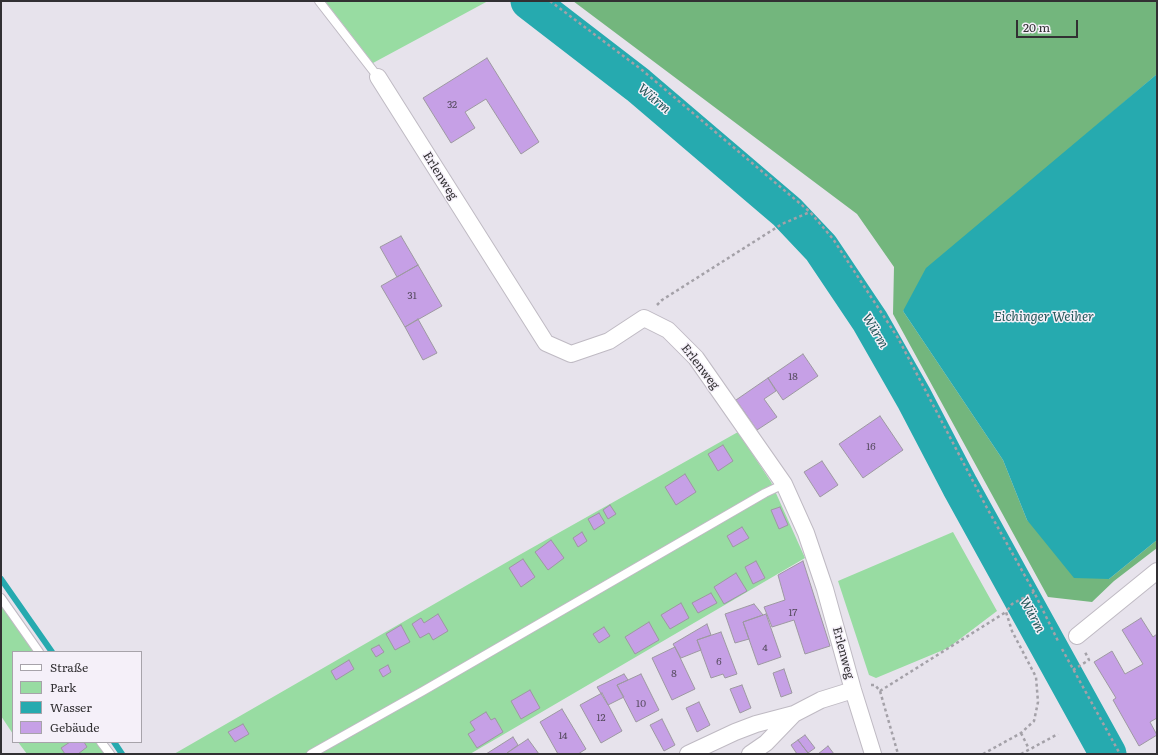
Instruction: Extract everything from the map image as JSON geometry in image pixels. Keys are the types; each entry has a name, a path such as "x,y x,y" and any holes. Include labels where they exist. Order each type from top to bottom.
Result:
{"street":[{"name":"Erlenweg","path":"378,77 546,343 571,354 609,341 644,318 668,330 696,358 784,484 806,533 825,589 853,690 873,754"},
{"path":"1077,636 1157,571"},
{"path":"688,754 742,729 794,714 822,700 853,690"},
{"path":"750,754 766,743 794,714"}],"lane":[{"path":"319,1 378,77"},
{"path":"311,754 765,493 784,484"},
{"path":"1,598 38,651"},
{"path":"102,743 110,754"}],"path":[{"path":"550,1 642,70 810,212 834,239 898,338 987,508 1034,592 1059,642"},
{"path":"644,318 662,300 782,224 810,212"},
{"path":"880,691 1006,612 1012,604 1034,592"},
{"path":"983,754 1021,733 1034,721 1038,702 1036,677 1012,631 1006,612"},
{"path":"1062,649 1120,754"},
{"path":"1073,670 1089,660"},
{"path":"853,690 875,684 880,691 898,754"},
{"path":"1021,733 1029,750"},
{"path":"1021,754 1058,734"}],"green space":[{"path":"325,1 488,1 373,63"},
{"path":"573,1 1157,1 1157,74 1052,164 903,311 1003,460 1027,520 1109,579 1157,540 1157,548 1114,581 1092,602 1048,597 893,314 894,267 857,214"},
{"path":"738,432 771,482 805,558 470,754 174,754 521,554"},
{"path":"953,532 997,611 948,648 876,678 869,675 838,581"},
{"path":"1,598 38,651 12,651 12,732 1,716"},
{"path":"19,743 102,743 110,754 27,754"}],"water":[{"name":"Eichinger Weiher","path":"1157,74 1157,540 1109,579 1074,578 1027,520 1003,460 903,311 926,268"}],"building":[{"path":"487,58 539,142 521,154 486,99 465,112 475,128 451,143 423,98"},
{"path":"401,236 418,265 397,277 380,247"},
{"path":"418,265 442,306 405,327 381,286"},
{"path":"418,319 437,353 423,360 405,327"},
{"path":"803,354 818,376 783,400 768,378"},
{"path":"768,378 776,391 764,399 777,417 757,430 736,400"},
{"path":"880,416 903,450 863,478 839,444"},
{"path":"723,445 733,461 718,471 708,454"},
{"path":"822,461 838,485 820,497 804,472"},
{"path":"685,474 696,492 676,505 665,487"},
{"path":"610,505 616,514 608,519 603,510"},
{"path":"780,507 788,525 779,529 771,510"},
{"path":"599,513 605,523 594,530 588,519"},
{"path":"742,527 749,538 733,547 727,536"},
{"path":"582,532 587,541 578,547 573,538"},
{"path":"551,540 564,558 548,570 535,552"},
{"path":"523,559 535,577 521,587 509,568"},
{"path":"756,561 765,578 753,584 745,567"},
{"path":"803,561 830,646 805,654 794,620 772,627 764,607 785,600 778,575"},
{"path":"736,573 747,591 724,604 714,587"},
{"path":"711,593 717,603 698,613 692,603"},
{"path":"681,603 689,618 670,629 661,615"},
{"path":"754,604 763,615 743,622 749,639 735,643 725,614"},
{"path":"438,614 448,631 433,640 429,633 420,638 412,624 421,618 424,623"},
{"path":"766,614 781,657 758,665 743,622"},
{"path":"1141,618 1153,637 1157,634 1157,718 1150,722 1157,735 1139,746 1113,700 1116,698 1094,662 1112,651 1125,674 1143,664 1122,630"},
{"path":"649,622 659,640 635,654 625,637"},
{"path":"707,624 711,635 697,640 701,650 681,658 673,644"},
{"path":"401,625 410,642 395,650 386,634"},
{"path":"604,627 610,636 599,643 593,634"},
{"path":"721,632 737,674 725,678 723,674 711,678 697,640"},
{"path":"379,645 384,652 376,657 371,649"},
{"path":"675,647 695,689 672,700 652,658"},
{"path":"349,660 354,669 336,680 331,671"},
{"path":"388,665 391,672 383,677 379,670"},
{"path":"784,669 792,693 781,697 773,673"},
{"path":"624,674 628,680 617,685 624,697 608,705 597,687"},
{"path":"641,674 659,710 636,722 617,685"},
{"path":"742,685 751,708 740,713 730,689"},
{"path":"530,690 540,708 521,719 511,701"},
{"path":"602,693 622,731 601,743 580,705"},
{"path":"699,702 710,725 697,732 686,708"},
{"path":"562,709 586,749 578,754 558,754 540,722"},
{"path":"486,712 491,720 495,718 503,732 477,748 468,734 475,730 470,722"},
{"path":"662,719 675,745 664,751 650,725"},
{"path":"243,724 249,734 235,742 228,732"},
{"path":"805,735 815,748 808,753 798,740"},
{"path":"513,737 518,745 507,753 508,754 486,754"},
{"path":"528,739 539,754 507,753"},
{"path":"798,740 808,754 797,754 791,745"},
{"path":"68,743 85,743 87,747 78,754 65,754 61,748"},
{"path":"828,746 834,754 818,754"}],"waterway":[{"name":"Würm","path":"529,1 638,85 787,212 821,248 870,321 914,398 960,486 1108,754"},
{"path":"1,579 51,651"},
{"path":"115,743 122,754"}]}
